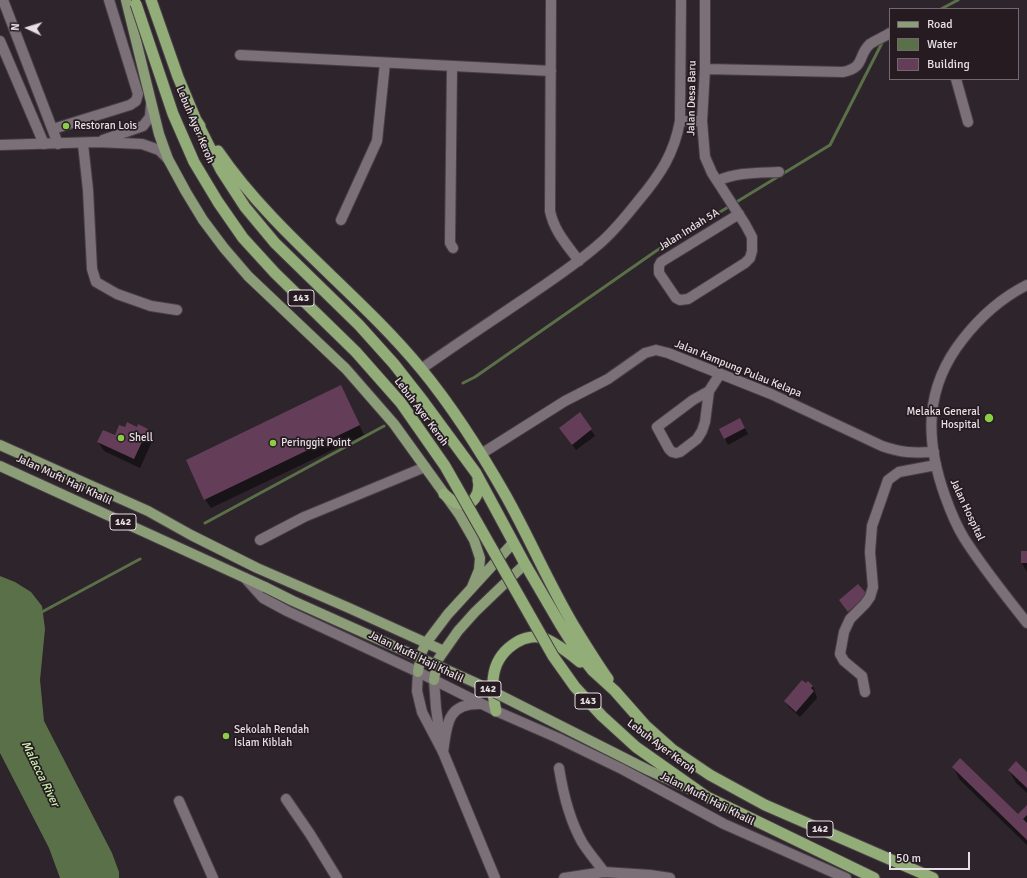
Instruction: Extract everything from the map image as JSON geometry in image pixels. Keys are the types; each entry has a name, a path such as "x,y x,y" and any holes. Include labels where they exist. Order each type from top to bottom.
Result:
{"highway":[{"name":"Lebuh Ayer Keroh","path":"151,0 178,77 196,120 226,162 266,212 395,339 421,369 462,423 506,497 574,625 615,691"},
{"name":"Lebuh Ayer Keroh","path":"132,1 174,114 194,162 218,202 243,238 275,272 356,352 401,403 445,466 553,656 575,687 602,716 636,747 707,797"},
{"path":"196,120 221,170 245,207 276,243 359,325 394,364 476,473 513,543 560,624 577,651 593,671"},
{"path":"444,494 460,504 468,504 474,500 478,494 479,488 476,473"},
{"path":"496,711 492,681 496,665 507,648 523,638 535,637 546,639 593,671 615,691"},
{"name":"143","path":"615,691 645,725 673,750 710,775"},
{"name":"Jalan Mufti Haji Khalil","path":"710,775 765,805 933,878"},
{"name":"142","path":"707,797 874,878"}],"main road":[{"path":"132,1 158,134 168,159 199,215 248,276 346,369 394,424 459,514 474,540 480,558 479,570 472,587"},
{"name":"Jalan Mufti Haji Khalil","path":"0,445 148,511 191,535 262,570 444,651"},
{"name":"Jalan Mufti Haji Khalil","path":"0,466 245,578"},
{"path":"418,672 421,654 426,643 448,614 513,543"},
{"path":"434,680 437,661 458,631 474,612 525,564"},
{"name":"142","path":"245,578 476,683 648,770 707,797"}],"street":[{"path":"3,0 58,144"},
{"path":"53,129 105,114 130,105 136,101 138,94 109,0"},
{"path":"551,0 550,211 552,222 557,231 579,261"},
{"path":"421,369 579,261 599,245 615,230 654,182 673,151 678,135 680,121 681,0"},
{"name":"Jalan Desa Baru","path":"705,0 702,121 704,157 728,200 738,213"},
{"path":"704,69 843,72 852,70 859,64 864,52 870,44 889,34"},
{"path":"0,41 44,144"},
{"path":"240,55 551,71"},
{"path":"341,220 377,141 386,63"},
{"path":"452,66 450,243 453,248"},
{"path":"956,80 968,122"},
{"path":"97,142 143,126 150,118 151,104"},
{"path":"680,121 702,121"},
{"path":"0,146 83,144 97,142 142,144 159,150 168,159"},
{"path":"83,144 88,190 92,269 96,282 117,294 151,306 177,310"},
{"path":"717,181 738,174 779,172"},
{"name":"Jalan Indah 5A","path":"738,213 752,237 752,250 750,258 745,263 688,299 683,300 676,298 659,273 659,266 661,262 738,213"},
{"name":"Jalan Hospital","path":"1027,285 1012,292 994,305 979,319 958,346 948,360 940,377 935,393 932,412 932,433 936,465 939,479 949,505 963,536 990,577 1027,623"},
{"name":"Jalan Kampung Pulau Kelapa","path":"481,454 564,401 608,379 645,353 656,350 668,353 771,394 882,446 898,451 912,453 934,452"},
{"path":"708,391 706,422 702,431 697,439 680,452 676,454 672,452 657,427 693,400 708,391 720,374"},
{"path":"865,692 862,676 844,661 840,654 844,632 850,619 870,597 873,587 870,552 872,526 888,480 899,472 936,465"},
{"path":"260,540 304,517 425,467"},
{"name":"Jalan Mufti Haji Khalil","path":"245,578 263,598 287,611 418,672 496,711 558,738 622,769 724,824 846,878"},
{"path":"418,672 417,691 422,712 443,752 495,878"},
{"path":"434,680 436,708 443,752"},
{"path":"443,752 450,716 456,709 468,704 482,704"},
{"path":"559,768 563,794 571,818 582,842 604,872"},
{"path":"286,799 337,878"},
{"path":"179,801 213,878"},
{"path":"564,878 604,872 670,878"}],"water":[{"name":"Malacca River","path":"0,576 15,582 31,592 42,606 45,629 40,680 44,721 112,853 119,872 119,878 60,878 49,848 0,753"}],"building":[{"name":"Peringgit Point","path":"341,385 360,425 204,500 186,460"},
{"path":"580,412 592,429 572,445 559,428"},
{"path":"740,418 745,428 724,439 719,429"},
{"name":"Shell","path":"127,422 137,427 138,424 148,429 134,459 97,442 103,430 115,435 119,425 125,427"},
{"path":"1021,551 1027,551 1027,563 1021,563"},
{"path":"858,584 868,595 848,612 839,600"},
{"path":"802,680 806,683 808,681 813,686 811,688 814,691 796,712 784,701"},
{"path":"960,758 1018,814 1027,805 1027,815 1023,819 1027,823 1027,840 952,767"},
{"path":"1016,761 1027,772 1027,788 1008,770"}],"waterway":[{"path":"943,8 958,0"},
{"path":"463,383 475,377 656,251 830,145 883,41"},
{"path":"205,523 384,426"},
{"path":"40,613 140,559"}],"place":[{"name":"Restoran Lois","path":"66,126"},
{"name":"Melaka General Hospital","path":"989,418"},
{"name":"Shell","path":"121,438"},
{"name":"Peringgit Point","path":"273,443"},
{"name":"Sekolah Rendah Islam Kiblah","path":"226,736"}]}
